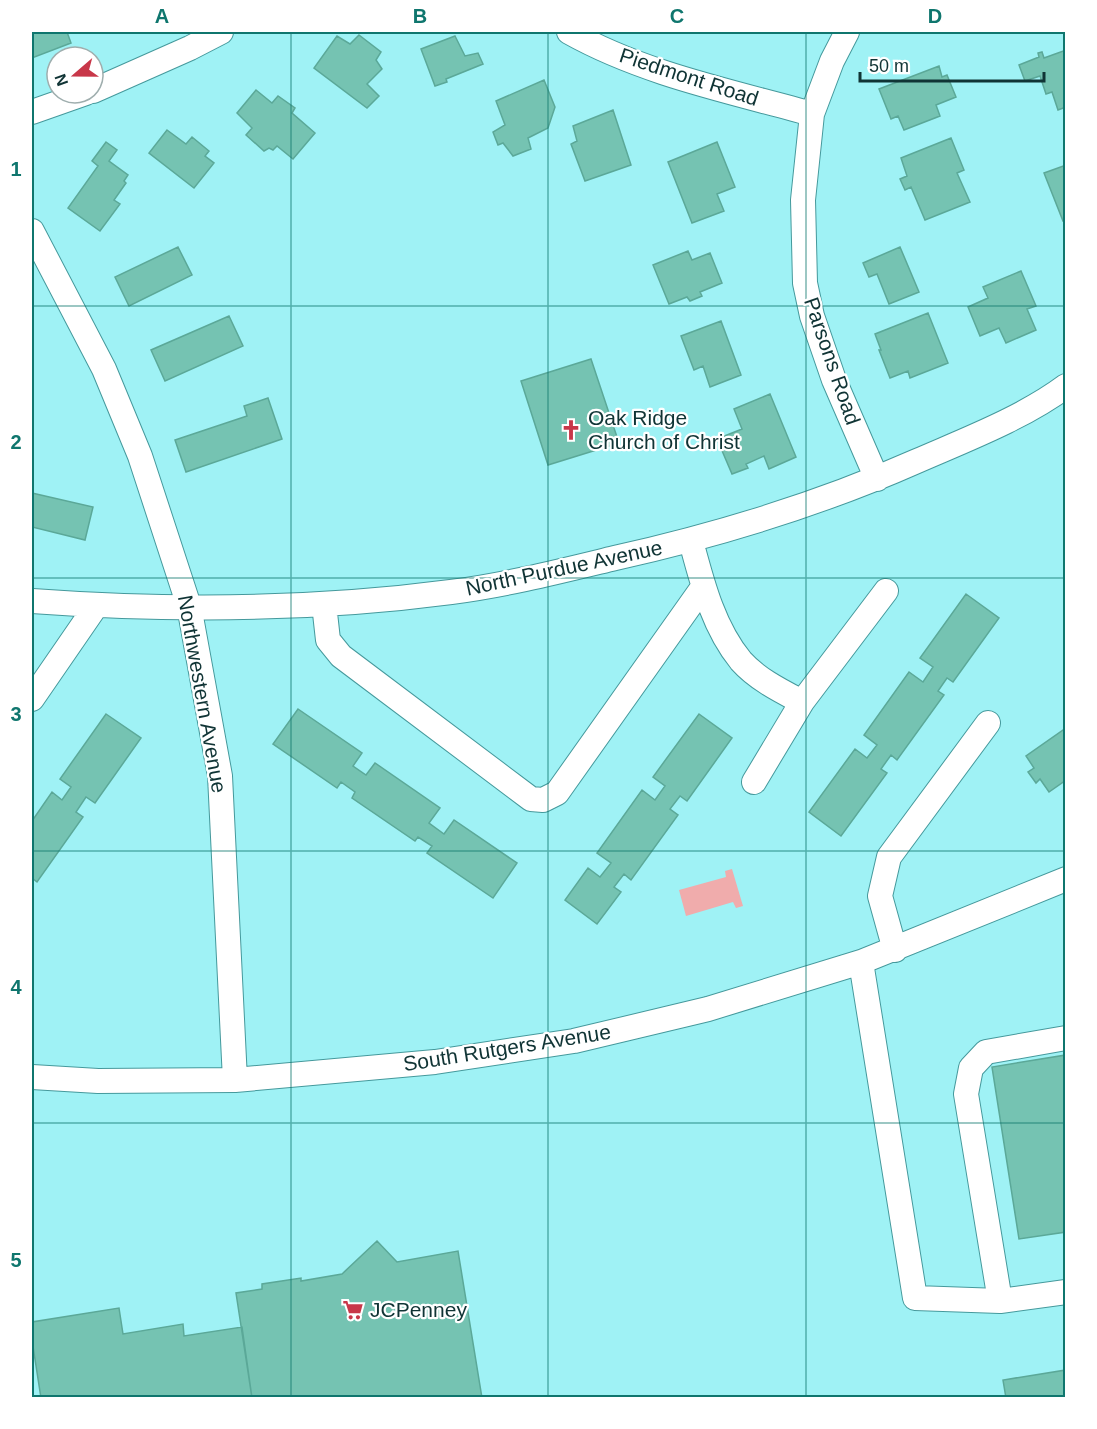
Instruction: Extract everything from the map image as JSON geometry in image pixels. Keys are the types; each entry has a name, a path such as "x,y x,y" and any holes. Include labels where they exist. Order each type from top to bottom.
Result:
{"street":[{"path":"105,86 190,48 220,32"},
{"name":"Piedmont Road","path":"569,32 593,45 666,74 812,114"},
{"name":"Parsons Road","path":"847,32 832,61 812,114 803,200 805,283 812,316 834,381 878,479"},
{"path":"32,112 52,105"},
{"name":"Northwestern Avenue","path":"32,231 104,369 140,456 189,606 220,776 235,1080"},
{"name":"North Purdue Avenue","path":"32,601 96,606 324,604 452,592 519,580 731,530 878,479 1003,423 1065,386"},
{"path":"691,541 703,587 720,627 742,661 775,688 802,702"},
{"path":"324,604 328,640 341,656 531,799 543,800 557,792 703,587"},
{"path":"754,782 802,702 886,591"},
{"path":"32,699 96,606"},
{"path":"895,950 880,896 889,857 988,723"},
{"name":"South Rutgers Avenue","path":"32,1077 98,1081 235,1080 435,1062 574,1041 708,1009 861,962 1065,879"},
{"path":"861,962 915,1298 1000,1301 1065,1292"},
{"path":"1000,1301 966,1094 971,1068 986,1052 1065,1038"}],"shaded area":[{"path":"732,869 743,906 736,908 733,902 686,916 679,890 726,877 725,871"}],"building":[{"path":"32,32 67,32 71,43 45,45 45,53 32,58"},
{"path":"359,35 381,52 376,60 382,69 367,84 379,96 367,108 314,68 337,36 350,44"},
{"path":"455,36 465,56 478,53 483,64 435,86 421,49"},
{"path":"1066,50 1066,107 1058,110 1052,92 1046,94 1040,76 1025,81 1019,65 1039,57 1038,53 1042,52 1044,58"},
{"path":"939,66 942,77 947,75 956,97 936,105 940,116 904,130 898,116 891,119 879,89"},
{"path":"544,80 555,107 548,128 528,138 531,149 513,156 503,143 498,145 493,132 505,125 496,101"},
{"path":"256,90 272,103 278,96 295,108 292,113 315,133 293,159 277,146 273,150 269,148 264,151 246,135 252,128 237,113"},
{"path":"613,110 631,165 585,181 571,144 577,141 573,126"},
{"path":"167,130 186,144 192,137 209,151 205,156 214,163 194,188 149,153"},
{"path":"951,138 964,170 957,173 970,202 925,220 911,187 905,190 900,179 907,176 901,158"},
{"path":"106,142 117,150 109,161 128,175 124,181 126,183 114,200 120,204 100,231 68,208 98,166 92,161"},
{"path":"717,142 735,187 717,194 724,211 692,223 668,162"},
{"path":"1066,165 1066,220 1063,221 1044,173"},
{"path":"178,247 192,275 129,306 115,277"},
{"path":"900,247 919,292 889,304 877,274 869,277 863,263"},
{"path":"688,251 692,260 710,253 722,283 700,292 702,296 690,301 687,297 669,304 653,265"},
{"path":"1021,271 1036,306 1027,309 1036,330 1006,343 999,328 980,336 968,307 988,298 983,287"},
{"path":"928,313 948,363 910,378 908,371 890,378 875,334"},
{"path":"229,316 243,346 165,381 151,350"},
{"path":"721,321 741,375 710,387 703,366 694,370 681,336"},
{"path":"591,359 619,443 548,465 521,381"},
{"path":"770,394 796,457 769,469 764,456 746,464 748,468 732,474 717,439 742,429 734,409"},
{"path":"268,398 282,439 186,472 175,440 247,416 244,406"},
{"path":"32,493 93,507 85,540 32,527"},
{"path":"966,594 999,618 953,682 947,678 938,691 944,695 897,760 891,755 881,769 887,773 841,836 809,812 855,749 867,758 877,745 864,735 909,672 923,682 933,667 920,658"},
{"path":"298,709 362,753 353,766 366,775 375,763 440,808 429,823 444,834 454,820 517,863 493,898 427,853 432,846 418,837 415,841 352,798 355,792 341,782 337,788 273,744"},
{"path":"106,714 141,738 95,803 86,797 76,812 83,817 37,882 32,878 32,821 52,792 62,800 71,787 60,779"},
{"path":"699,714 732,738 687,801 680,796 670,809 678,815 631,880 624,874 614,887 621,892 597,924 565,900 588,868 600,877 611,863 597,853 642,790 655,800 665,786 653,777"},
{"path":"1066,728 1066,780 1049,792 1040,779 1036,783 1028,772 1034,768 1026,756"},
{"path":"1066,1055 1066,1232 1019,1239 992,1067"},
{"name":"JCPenney","path":"377,1241 397,1262 458,1251 482,1398 252,1398 236,1293 262,1289 262,1284 301,1278 301,1281 342,1274"},
{"path":"119,1308 123,1334 183,1324 184,1336 242,1327 252,1398 41,1398 32,1340 32,1322"},
{"path":"1066,1370 1066,1398 1006,1398 1003,1380"}],"place":[{"name":"Oak Ridge Church of Christ","path":"571,430"},
{"name":"JCPenney","path":"353,1310"}]}
